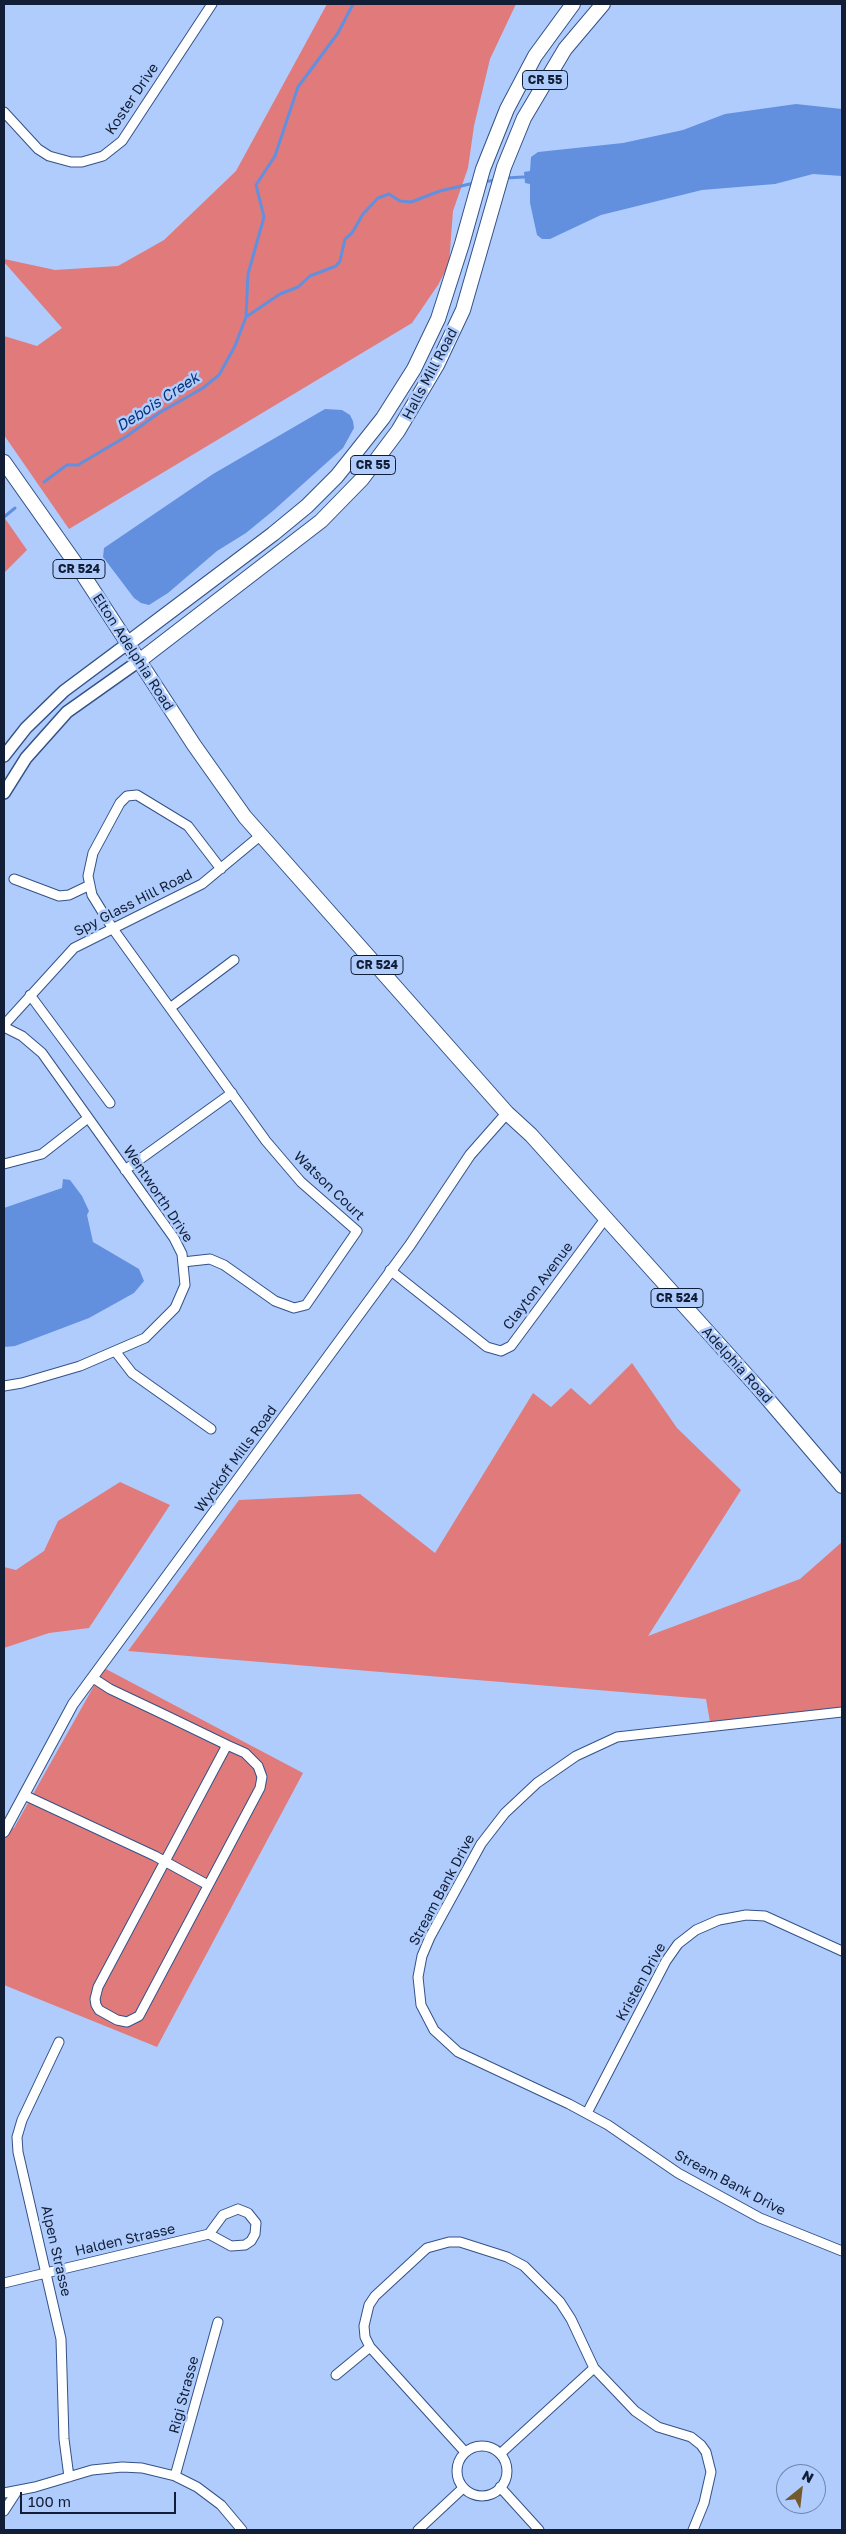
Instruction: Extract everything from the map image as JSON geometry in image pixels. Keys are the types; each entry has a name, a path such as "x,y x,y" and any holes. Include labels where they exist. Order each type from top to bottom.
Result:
{"main road":[{"name":"Halls Mill Road","path":"127,644 291,520 328,486 360,449 399,395 428,341 448,289 483,169 506,109 546,38 573,4"},
{"name":"Halls Mill Road","path":"139,661 321,521 362,479 389,444 430,379 463,310 504,167 524,118 546,78 565,49 603,4"},
{"name":"Elton Adelphia Road","path":"4,462 76,564 127,644 245,818 261,834"},
{"path":"4,756 26,728 64,690 127,644"},
{"path":"4,794 26,758 67,712 139,661"},
{"name":"CR 524","path":"261,834 507,1113"},
{"name":"Adelphia Road","path":"507,1113 531,1135 760,1390 842,1486"}],"street":[{"name":"Koster Drive","path":"4,112 38,148 49,156 71,162 82,162 103,156 122,141 212,4"},
{"path":"14,879 60,896 68,895 90,886 88,876 93,853 120,803 127,796 137,795 188,826 221,869"},
{"name":"Spy Glass Hill Road","path":"4,1026 74,948 202,884 261,834"},
{"name":"Watson Court","path":"90,886 92,895 113,928 266,1141 301,1182 358,1231 306,1305 294,1308 275,1301 224,1265 210,1259 183,1262"},
{"path":"170,1008 234,960"},
{"path":"30,995 110,1103"},
{"name":"Wentworth Drive","path":"4,1026 22,1036 42,1054 174,1238 182,1254 185,1285 176,1308 145,1338 80,1366 22,1383 4,1386"},
{"path":"125,1170 232,1093"},
{"name":"Wyckoff Mills Road","path":"4,1832 62,1723 93,1678 390,1270 470,1155 507,1113"},
{"path":"4,1164 42,1154 88,1118"},
{"name":"Clayton Avenue","path":"390,1270 487,1346 501,1351 511,1346 605,1219"},
{"path":"115,1351 132,1373 210,1429"},
{"path":"93,1678 110,1689 227,1745 245,1754 258,1766 262,1777 262,1783 139,2016 128,2022 108,2016 96,2005 96,1993 227,1745"},
{"name":"Stream Bank Drive","path":"842,1712 617,1738 576,1756 537,1783 504,1813 481,1844 430,1937 422,1956 418,1977 421,2005 434,2030 458,2052 608,2125 678,2173 760,2218 842,2251"},
{"path":"24,1795 165,1862 208,1885"},
{"name":"Kristen Drive","path":"586,2113 666,1961 678,1944 696,1930 719,1920 746,1915 765,1916 842,1951"},
{"name":"Alpen Strasse","path":"59,2042 22,2120 17,2137 18,2152 61,2338 64,2439 69,2477"},
{"path":"232,2210 248,2213 256,2223 255,2234 251,2241 238,2247 231,2246 209,2234 224,2215 232,2210"},
{"name":"Halden Strasse","path":"4,2283 209,2234"},
{"path":"465,2452 370,2347 365,2336 364,2326 369,2305 375,2296 427,2248 449,2242 460,2242 507,2257 524,2266 560,2302 571,2319 594,2368 640,2415 658,2426 690,2437 706,2452 711,2472 704,2503 693,2530"},
{"name":"Rigi Strasse","path":"175,2476 218,2322"},
{"path":"336,2375 370,2347"},
{"path":"500,2454 594,2368"},
{"path":"481,2445 489,2446 500,2454 507,2470 500,2487 490,2494 483,2496 474,2495 462,2488 457,2468 465,2452 481,2445"},
{"path":"4,2493 92,2470 122,2467 142,2468 175,2476 209,2495 233,2517 242,2530"},
{"path":"500,2487 539,2530"},
{"path":"418,2530 462,2488"},
{"path":"4,2511 17,2491"}],"shaded area":[{"path":"327,4 516,4 490,59 474,126 468,168 453,211 449,264 438,285 412,323 69,529 4,435 4,336 37,346 62,328 4,262 4,259 55,270 118,266 164,240 236,171"},
{"path":"4,517 27,550 4,573"},
{"path":"632,1363 677,1428 741,1490 648,1636 800,1579 842,1542 842,1707 711,1728 706,1699 128,1651 239,1500 360,1494 435,1553 533,1393 551,1407 571,1388 590,1405"},
{"path":"120,1482 170,1505 89,1628 49,1633 4,1648 4,1567 16,1570 44,1551 58,1521"},
{"path":"104,1668 303,1773 157,2047 4,1985 4,1824 14,1828"}],"water":[{"path":"796,104 842,109 842,176 813,174 775,184 702,190 601,215 550,239 542,239 537,235 530,203 530,184 525,183 524,172 530,171 531,157 538,152 623,143 683,130 725,114"},
{"path":"325,409 342,410 350,415 353,421 354,428 343,448 274,510 246,533 217,551 168,593 149,605 141,603 134,598 103,557 104,548 213,474"},
{"path":"63,1179 70,1180 82,1196 89,1211 87,1215 93,1242 139,1269 144,1281 134,1293 89,1318 15,1346 4,1347 4,1208 62,1188"}],"waterway":[{"name":"Debois Creek","path":"44,482 67,465 78,465 127,436 159,413 203,388 219,375 235,346 246,317 248,274 264,217 256,185 275,156 298,87 338,33 353,4"},
{"path":"505,178 524,177"},
{"path":"483,182 496,180"},
{"path":"246,317 280,294 298,287 310,276 336,266 340,261 345,239 352,233 363,214 378,198 389,194 400,201 411,202 440,191 474,183"},
{"name":"Debois Creek","path":"4,517 15,508"}]}
